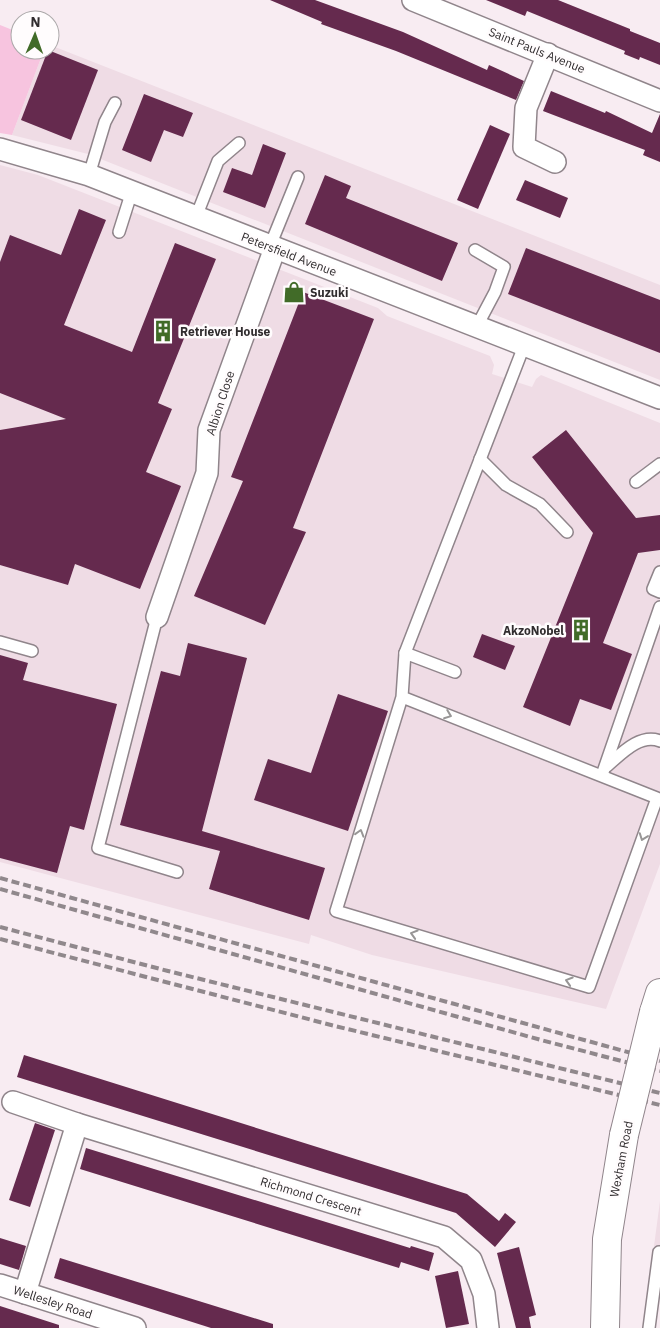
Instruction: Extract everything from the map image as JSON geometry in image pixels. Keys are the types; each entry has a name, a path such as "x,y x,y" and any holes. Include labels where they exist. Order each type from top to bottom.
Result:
{"street":[{"name":"Saint Pauls Avenue","path":"414,0 660,101"},
{"path":"548,54 526,108 524,147 555,162"},
{"name":"Petersfield Avenue","path":"0,149 89,175 132,191 660,398"},
{"name":"Albion Close","path":"157,617 206,473 209,430 273,247"},
{"name":"Wexham Road","path":"604,1328 607,1239 624,1135 657,1003"},
{"name":"Richmond Crescent","path":"13,1102 77,1124 444,1236 470,1260 484,1294 488,1328"},
{"path":"25,1293 77,1124"},
{"name":"Wellesley Road","path":"0,1285 135,1328"}],"lane":[{"path":"89,175 105,122 115,103"},
{"path":"196,217 218,161 239,143"},
{"path":"273,247 298,177"},
{"path":"119,232 132,191"},
{"path":"475,250 504,267 495,292 477,326"},
{"path":"402,697 604,771 657,798 589,987 336,911 402,697 405,653 524,346"},
{"path":"480,458 506,485 540,504 567,532"},
{"path":"636,482 660,464"},
{"path":"660,572 653,589 660,592"},
{"path":"604,771 660,607"},
{"path":"157,617 98,848 178,872"},
{"path":"0,642 32,651"},
{"path":"405,653 454,672"},
{"path":"604,771 631,745 654,739 660,741"},
{"path":"649,1328 659,1252"}],"shaded area":[{"path":"0,25 10,29 10,60 40,60 12,135 0,133"},
{"path":"60,49 660,285 660,380 88,154 12,135 40,60 60,60"},
{"path":"0,165 38,175 378,308 387,316 490,356 494,365 492,374 532,387 536,379 541,375 660,423 660,864 606,1009 372,955 311,935 309,944 0,862"},
{"path":"660,1201 660,1247 654,1246"}],"building":[{"path":"270,0 315,0 403,32 487,70 489,65 524,81 516,100 396,51 321,24 322,22"},
{"path":"486,0 558,0 660,43 660,65 640,57 639,60 624,54 625,51 527,11 525,16"},
{"path":"60,55 98,70 71,140 21,120 44,60 60,60"},
{"path":"551,91 605,113 606,111 652,133 660,114 660,162 643,155 645,150 543,111"},
{"path":"144,94 193,113 183,137 164,130 151,162 122,150"},
{"path":"490,125 510,134 478,209 457,200"},
{"path":"263,144 286,153 265,208 223,192 232,168 252,175"},
{"path":"325,175 351,186 346,198 458,243 442,281 305,224"},
{"path":"525,180 568,198 560,218 516,200"},
{"path":"79,209 106,220 64,325 132,352 175,243 216,259 158,403 172,409 146,472 181,486 140,589 75,564 68,585 0,565 0,430 66,419 0,393 0,262 10,235 61,255"},
{"path":"526,248 660,300 660,353 508,294"},
{"path":"303,292 374,319 293,528 306,532 265,625 194,596 243,481 231,477"},
{"name":"AkzoNobel","path":"566,430 636,518 660,515 660,550 638,553 603,643 632,654 611,710 580,699 570,726 523,707 593,533 532,457"},
{"path":"482,634 515,646 505,670 473,657"},
{"path":"188,643 247,658 202,831 325,868 309,920 209,889 220,851 120,825 161,671 180,676"},
{"path":"0,655 28,663 23,680 117,704 84,830 70,826 57,873 0,858"},
{"path":"338,694 388,711 348,831 254,800 268,759 311,773"},
{"path":"24,1055 467,1194 499,1221 505,1213 516,1222 495,1247 456,1213 17,1077"},
{"path":"35,1123 55,1130 30,1207 9,1200"},
{"path":"86,1148 410,1248 411,1246 434,1253 429,1271 401,1262 399,1268 80,1169"},
{"path":"0,1238 26,1246 19,1270 0,1264"},
{"path":"519,1247 536,1315 529,1317 531,1328 516,1328 497,1253"},
{"path":"60,1258 273,1324 273,1328 211,1328 54,1278"},
{"path":"458,1271 469,1324 446,1328 435,1276"},
{"path":"0,1306 59,1325 59,1328 0,1328"}],"railway":[{"path":"0,878 660,1061"},
{"path":"0,889 541,1040 660,1071"},
{"path":"0,927 168,971 660,1093"},
{"path":"0,939 335,1026 660,1105"}],"place":[{"name":"Suzuki","path":"294,292"},
{"name":"Retriever House","path":"163,331"},
{"name":"AkzoNobel","path":"581,630"}]}
